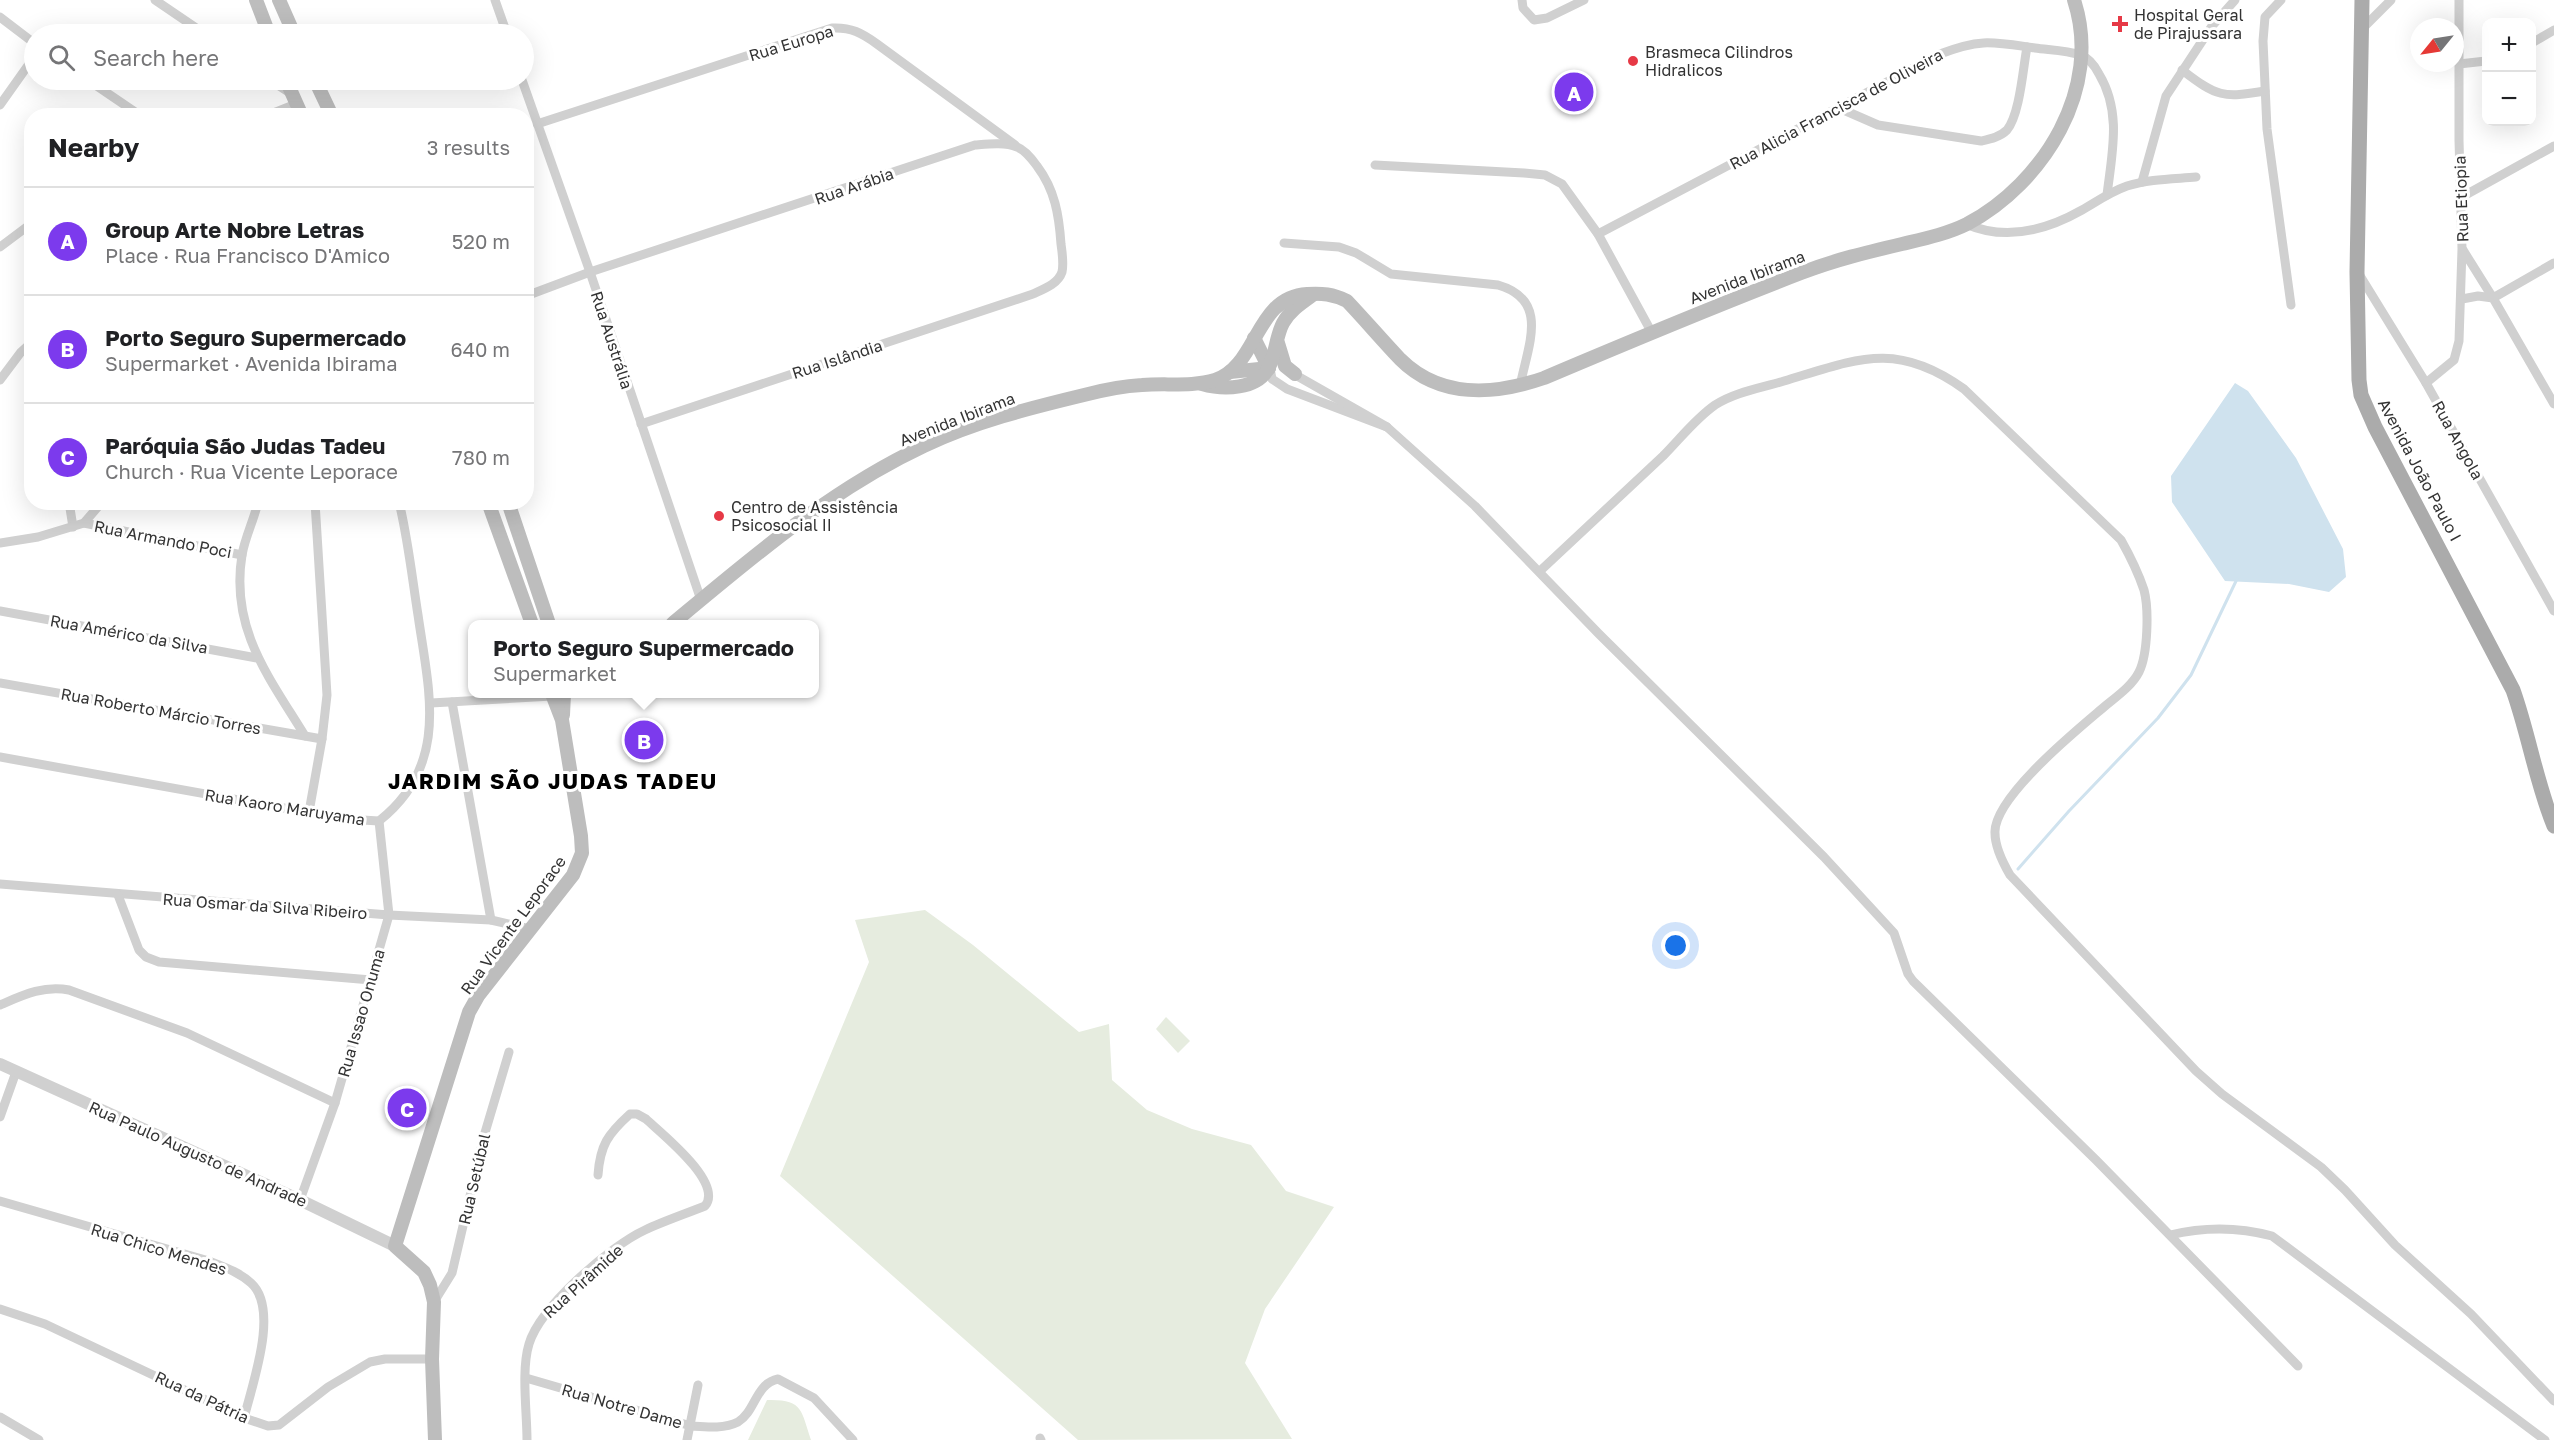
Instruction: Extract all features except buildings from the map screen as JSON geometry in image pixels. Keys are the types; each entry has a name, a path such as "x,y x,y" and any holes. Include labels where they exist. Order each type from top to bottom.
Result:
{"main road":[{"path":"256,0 265,24"},
{"path":"279,0 290,24"},
{"name":"Avenida Ibirama","path":"677,620 813,511 862,478 925,445 987,422 1095,392 1141,385 1215,380 1230,372 1275,307 1297,295 1336,296 1347,301 1402,361 1426,378 1452,388 1472,392 1520,386 1813,268 1938,234 1966,224 2018,187 2046,157 2071,105 2082,55 2081,28 2074,0"},
{"name":"Avenida João Paulo I","path":"2362,0 2357,272 2358,380 2366,410 2510,682 2525,722 2539,780 2554,826"},
{"path":"290,90 297,105"},
{"path":"320,90 329,108"},
{"path":"1269,368 1286,319 1314,294"},
{"path":"1254,338 1269,368"},
{"path":"1278,341 1282,360 1295,374"},
{"path":"1230,372 1269,368"},
{"name":"Avenida Ibirama","path":"1197,383 1218,388 1238,386 1256,380 1269,368"},
{"path":"491,510 531,620"},
{"path":"511,510 548,620"},
{"name":"Rua Vicente Leporace","path":"395,1246 469,1012 478,996 573,875 582,854 562,720 561,698"},
{"path":"395,1246 424,1272 434,1302 432,1359 435,1440"}],"street":[{"path":"155,0 190,24"},
{"path":"495,0 503,24"},
{"path":"1522,0 1523,8 1534,21 1547,18 1584,0"},
{"path":"2142,182 2166,96 2212,26 2235,0"},
{"path":"2281,0 2265,17 2263,24 2265,91 2270,149 2291,306"},
{"path":"2362,29 2391,0"},
{"name":"Rua Etiopia","path":"2459,0 2459,18"},
{"path":"0,17 24,35"},
{"name":"Rua Europa","path":"537,124 832,28 843,28 860,32 1017,147"},
{"path":"2536,41 2554,30"},
{"name":"Rua Alicia Francisca de Oliveira","path":"1598,234 1940,54 1961,46 1989,41 2082,55"},
{"path":"1839,108 1878,125 1981,141 1991,139 2007,129 2013,117 2027,47"},
{"path":"2082,55 2096,67 2107,86 2114,107 2113,159 2107,195"},
{"path":"2464,63 2482,61"},
{"path":"2182,70 2217,93 2231,96 2265,91"},
{"path":"0,105 24,71"},
{"name":"Rua Etiopia","path":"2426,383 2454,360 2459,341 2462,299 2459,72"},
{"path":"103,90 129,108"},
{"path":"281,90 297,105"},
{"name":"Rua Austrália","path":"525,90 532,108"},
{"name":"Rua Austrália","path":"534,115 590,272 701,600"},
{"name":"Rua Arábia","path":"534,293 590,272 975,145 996,144 1017,147"},
{"path":"2460,198 2554,146"},
{"name":"Rua Islândia","path":"641,424 1033,294 1051,285 1062,271 1059,215 1053,191 1045,176 1029,156 1017,147"},
{"path":"1375,165 1545,175 1562,184 1598,234 1652,333"},
{"path":"1966,224 1990,233 2030,232 2059,222 2107,195 2142,182 2196,177"},
{"path":"0,246 24,229"},
{"path":"1284,243 1339,247 1356,253 1391,274 1498,285 1511,289 1527,303 1531,311 1531,324 1520,386"},
{"path":"2462,249 2554,404"},
{"path":"2462,299 2478,296 2493,298 2554,263"},
{"name":"Rua Angola","path":"2357,272 2426,383 2554,611"},
{"path":"0,380 24,349"},
{"path":"1540,571 1676,443 1701,416 1733,396 1852,361 1883,356 1908,360 1944,374 1964,388 2121,540 2133,561 2145,593 2146,634 2139,672 2126,688 2068,738 2006,802 1997,819 1994,831 2004,865 2010,876 2196,1071 2222,1094 2321,1167 2395,1245 2471,1314 2554,1401"},
{"path":"1387,427 1287,389 1272,379 1269,368 1282,368 1295,374 1387,427 1475,506 1607,642 1824,857 1886,924 1894,933 1908,974 1913,981 2170,1235 2298,1366"},
{"path":"70,510 73,527"},
{"name":"Rua Armando Poci","path":"0,543 38,537 73,527 84,523 95,510"},
{"path":"256,510 242,555 240,595 248,636 257,658 305,736"},
{"path":"309,812 327,695 315,510"},
{"name":"Rua Kaoro Maruyama","path":"0,757 345,819 379,821 414,785 428,744 431,703 400,510"},
{"name":"Rua Armando Poci","path":"84,523 242,555"},
{"name":"Rua Américo da Silva","path":"0,611 257,658"},
{"name":"Rua Roberto Márcio Torres","path":"0,683 322,739"},
{"path":"431,703 506,698"},
{"path":"452,702 491,921"},
{"name":"Rua Issao Onuma","path":"300,1200 335,1103 389,915 379,821"},
{"name":"Rua Osmar da Silva Ribeiro","path":"0,884 118,895 491,921 530,929"},
{"path":"118,895 139,950 146,957 159,962 371,980"},
{"path":"0,1005 44,989 55,987 69,990 187,1033 335,1103"},
{"name":"Rua Setúbal","path":"434,1302 452,1273 484,1136 509,1052"},
{"name":"Rua Paulo Augusto de Andrade","path":"0,1064 300,1200 395,1246"},
{"path":"0,1117 16,1071"},
{"name":"Rua Pirâmide","path":"527,1440 528,1346 540,1319 600,1260 620,1245 644,1230 705,1206 710,1197 708,1186 698,1170 646,1119 637,1114 630,1114 608,1136 599,1159 598,1175"},
{"name":"Rua Chico Mendes","path":"0,1201 209,1261 238,1274 253,1284 261,1298 264,1319 262,1342 244,1418"},
{"path":"2170,1235 2194,1229 2258,1232 2272,1236 2545,1440"},
{"name":"Rua da Pátria","path":"0,1309 45,1324 244,1418 268,1426 279,1425 328,1387 370,1362 385,1359 432,1359"},
{"name":"Rua Notre Dame","path":"526,1378 691,1426 723,1427 742,1419 761,1388 770,1381 778,1379 814,1398 853,1440"},
{"path":"687,1440 698,1385"},
{"path":"0,1417 39,1440"}],"shaded area":[{"path":"925,910 973,945 1079,1032 1109,1024 1112,1080 1147,1110 1192,1129 1251,1145 1286,1191 1334,1207 1265,1309 1245,1363 1292,1439 1078,1440 780,1176 869,962 855,920"},
{"path":"1166,1017 1190,1041 1178,1053 1156,1029"},
{"path":"767,1400 788,1402 799,1408 811,1440 748,1440"}],"water":[{"path":"2235,383 2248,391 2296,458 2343,549 2346,577 2329,592 2289,584 2225,581 2172,502 2171,476"}],"waterway":[{"path":"2018,869 2069,811 2158,718 2191,675 2237,579"}],"place":[{"name":"Hospital Geral de Pirajussara","path":"2120,24"},
{"name":"Brasmeca Cilindros Hidralicos","path":"1633,61"},
{"name":"Group Arte Nobre Letras","path":"1574,92"},
{"name":"Centro de Assistência Psicosocial II","path":"719,516"},
{"name":"Porto Seguro Supermercado","path":"644,740"},
{"name":"Paróquia São Judas Tadeu","path":"407,1108"}],"district":[{"name":"JARDIM SÃO JUDAS TADEU","path":"553,781"}]}
